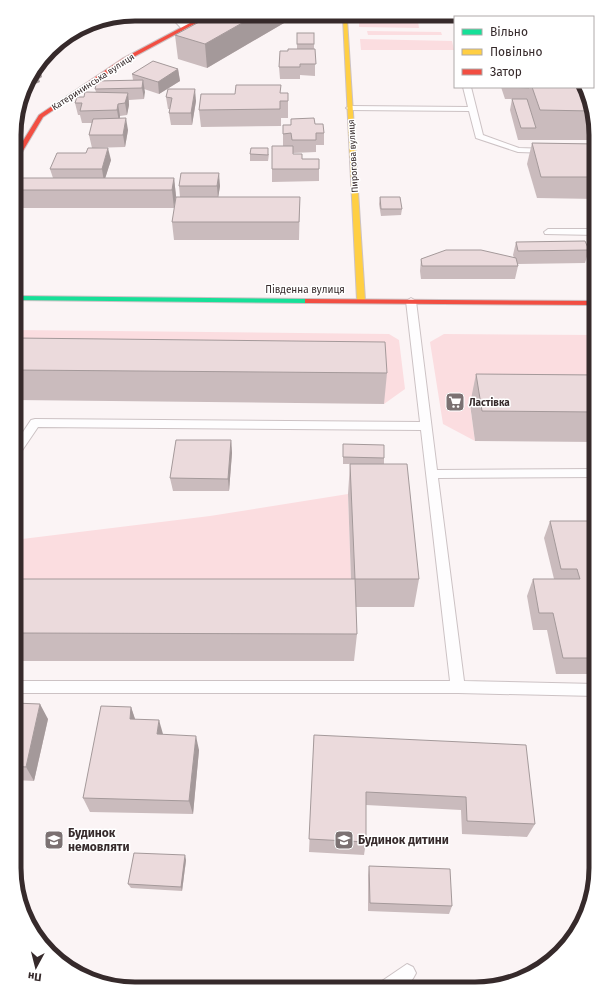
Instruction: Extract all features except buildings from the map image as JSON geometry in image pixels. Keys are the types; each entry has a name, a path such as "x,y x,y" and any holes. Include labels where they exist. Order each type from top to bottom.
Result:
{"street":[{"path":"181,21 187,27"},
{"name":"Катерининська вулиця","path":"21,149 41,116 124,60 198,21"},
{"name":"Пирогова вулиця","path":"345,21 361,300"},
{"name":"Південна вулиця","path":"21,298 589,303"}],"lane":[{"path":"467,88 479,136 518,150 557,151"},
{"path":"350,108 472,110"},
{"path":"548,232 589,232"},
{"path":"411,301 458,687"},
{"path":"21,443 35,423 427,426"},
{"path":"433,474 589,473"},
{"path":"21,687 458,687 589,690"},
{"path":"395,982 407,973"}],"shaded area":[{"path":"359,21 418,21 419,28 359,27"},
{"path":"367,31 441,32 442,35 368,35"},
{"path":"360,39 452,41 454,50 361,50"},
{"path":"21,330 389,334 399,340 405,389 384,404 382,373 21,369"},
{"path":"444,334 589,335 589,405 470,405 475,441 443,424 430,342"},
{"path":"348,494 352,607 21,607 21,539 210,516"}],"traffic: fast":[{"path":"21,298 308,301"}],"traffic: slow":[{"path":"345,21 361,300"}],"traffic: jam":[{"path":"21,149 41,116 124,60 198,21"},
{"path":"308,301 589,303"}],"place":[{"name":"Ластівка","path":"455,402"},
{"name":"Будинок немовляти","path":"54,840"},
{"name":"Будинок дитини","path":"344,840"}]}
